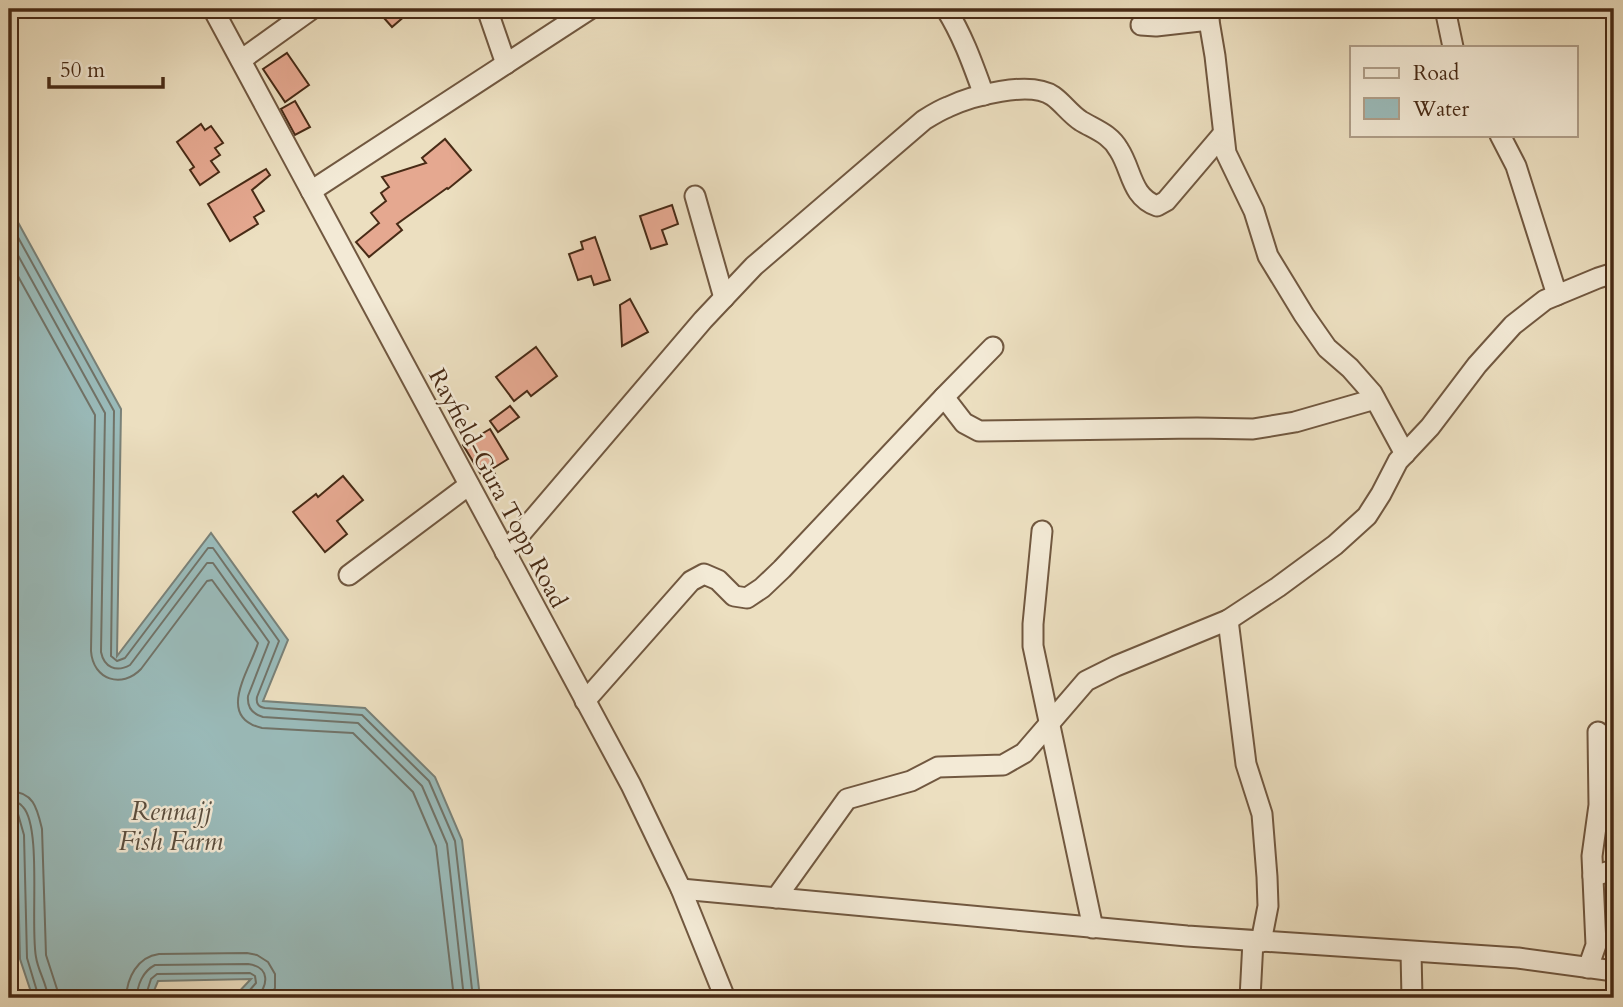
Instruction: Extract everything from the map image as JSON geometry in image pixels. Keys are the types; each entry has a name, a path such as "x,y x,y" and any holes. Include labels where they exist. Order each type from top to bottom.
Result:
{"street":[{"name":"Rayfield-Gura Topp Road","path":"213,9 631,785 681,889 725,998"},
{"path":"241,60 312,9"},
{"path":"487,9 506,64"},
{"path":"311,191 590,9"},
{"path":"946,9 957,26 984,95"},
{"path":"1445,9 1453,46"},
{"path":"1141,25 1166,25 1210,12 1226,153 1254,211 1268,256 1327,348 1350,368 1375,399 1405,454"},
{"path":"505,552 703,320 754,266 924,120 949,106 984,95 1011,90 1036,90 1052,95 1081,121 1107,134 1119,149 1139,193 1147,203 1157,206 1166,201 1223,134"},
{"path":"1501,136 1516,166 1557,295"},
{"path":"695,197 724,298"},
{"path":"776,898 847,799 911,781 938,767 1003,765 1024,753 1086,681 1228,620 1335,545 1367,516 1398,461 1430,427 1477,365 1513,325 1545,300 1609,276"},
{"path":"585,701 691,581 704,574 718,580 734,596 747,597 762,589 993,347"},
{"path":"944,397 964,424 979,432 1253,429 1295,422 1375,399"},
{"path":"349,575 468,485"},
{"path":"1042,531 1032,624 1033,646 1093,928"},
{"path":"1228,620 1246,764 1262,814 1268,877 1268,906 1257,941 1250,998"},
{"path":"1588,968 1596,945 1592,856 1599,804 1598,732"},
{"path":"1593,876 1614,870"},
{"path":"681,889 1093,928 1518,958 1614,971"},
{"path":"1411,951 1412,998"}],"water":[{"name":"Rennajj Fish Farm","path":"9,206 121,409 117,656 211,533 288,640 263,701 365,708 435,777 462,840 480,998 233,998 251,979 158,981 151,998 33,998 20,959 17,836 9,805"}],"building":[{"path":"376,9 413,9 392,27"},
{"path":"287,53 309,85 285,102 263,69"},
{"path":"295,101 310,127 295,135 281,109"},
{"path":"201,124 205,130 211,126 223,143 215,148 220,155 211,161 219,172 200,185 190,170 194,167 177,142"},
{"path":"445,139 471,170 397,224 402,230 369,257 356,242 379,223 371,213 386,201 381,193 389,187 382,177 426,163 422,158"},
{"path":"266,169 270,175 252,190 264,211 254,217 258,224 230,241 208,204"},
{"path":"672,205 678,224 662,230 667,244 651,249 640,216"},
{"path":"595,237 610,280 594,285 591,276 578,280 569,254 583,249 581,242"},
{"path":"630,299 648,332 622,346 620,305"},
{"path":"536,347 557,376 531,396 527,391 514,401 496,377"},
{"path":"510,406 519,417 498,432 490,421"},
{"path":"490,429 508,459 492,469 495,474 485,481 463,445"},
{"path":"343,476 363,500 337,521 347,534 325,552 293,512 316,494 318,497"}]}
